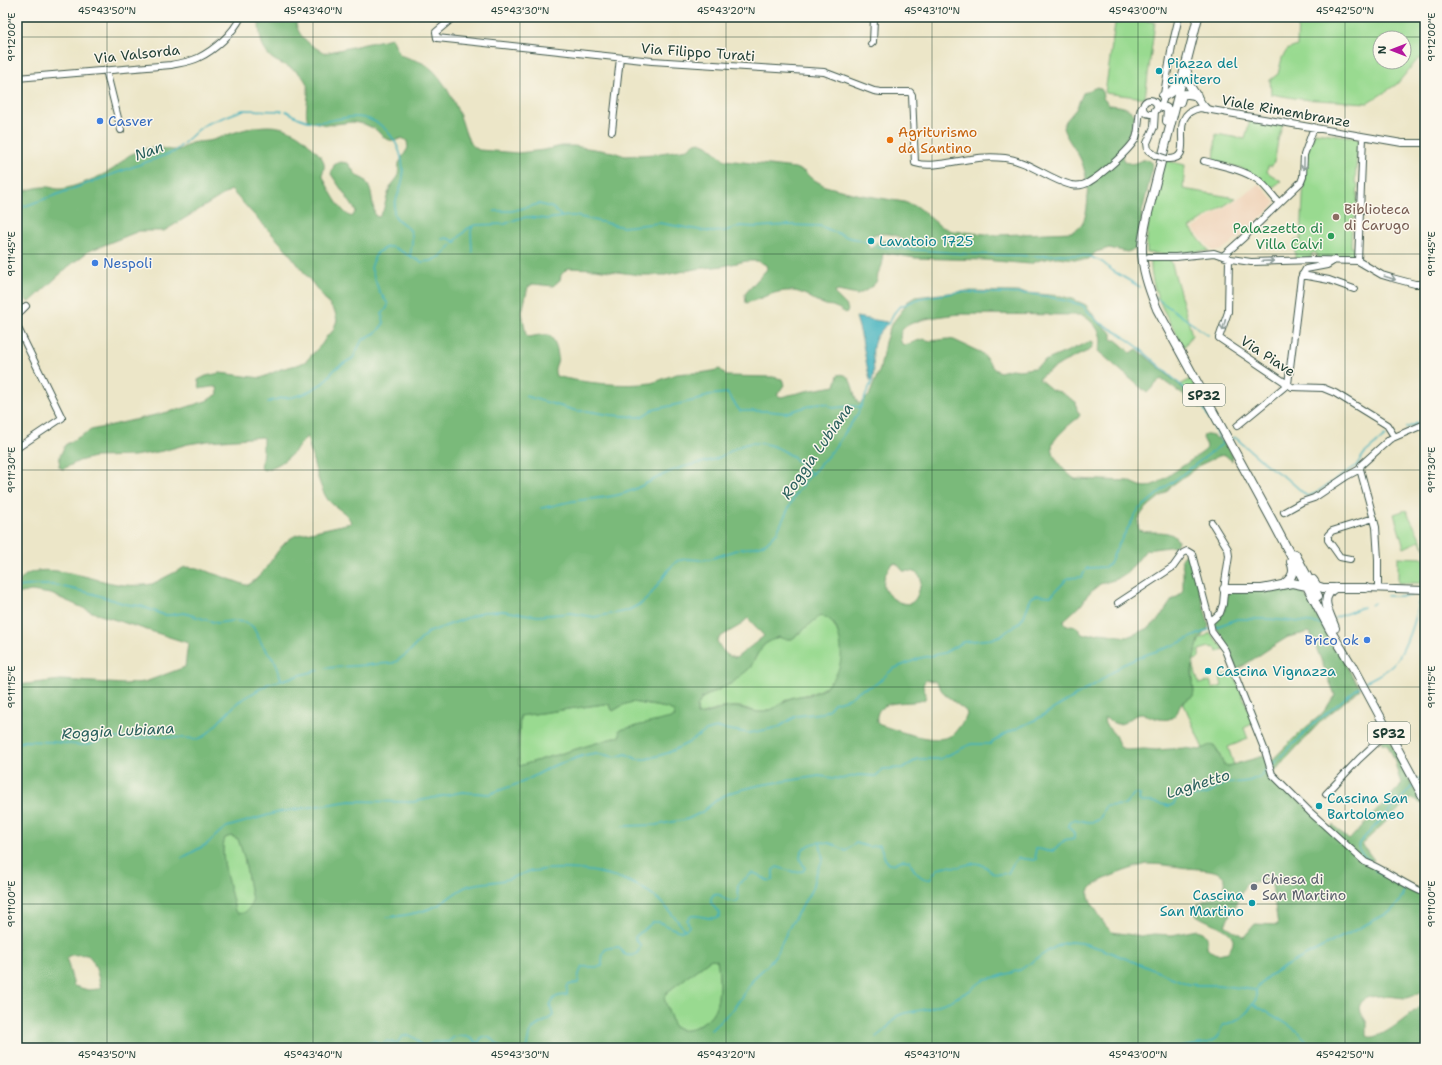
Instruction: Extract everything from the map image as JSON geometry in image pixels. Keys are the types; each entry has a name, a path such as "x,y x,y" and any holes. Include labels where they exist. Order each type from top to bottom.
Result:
{"main road":[{"name":"SP32","path":"1198,17 1146,217 1142,246 1149,290 1157,309 1330,630 1354,669"},
{"path":"1163,96 1167,95 1173,90 1181,68 1187,60"},
{"path":"1187,60 1187,81 1190,88 1197,96 1200,104 1205,108"},
{"path":"1167,138 1172,133 1182,95 1189,94 1197,96"},
{"path":"1154,111 1166,108 1169,112 1162,140 1164,151"},
{"name":"SP32","path":"1272,520 1307,573 1359,679 1422,795"},
{"path":"1285,545 1293,571 1291,579 1285,583"},
{"path":"1307,573 1319,587 1366,588"},
{"path":"1224,589 1262,589 1285,583 1297,583 1307,586"},
{"path":"1335,628 1326,600 1328,594 1336,588"}],"street":[{"name":"Via Valsorda","path":"17,78 171,65 199,58 226,38 241,17"},
{"name":"Via Filippo Turati","path":"454,17 436,32 436,38 620,58 824,72 874,91 910,92 912,95 914,160 917,164 948,163 977,158 1004,158 1018,162 1066,184 1080,186 1088,183 1099,175 1130,146 1138,132 1140,119"},
{"path":"868,17 874,19 873,42 871,44"},
{"path":"1140,119 1142,114 1154,111 1163,96 1172,46 1180,17"},
{"path":"612,131 620,58"},
{"path":"106,70 121,130"},
{"path":"1140,119 1140,111 1147,101 1163,96"},
{"path":"1151,100 1156,103 1154,111 1154,127 1147,145 1150,152 1167,159 1177,157 1181,152 1183,146 1182,122 1186,114 1192,110 1205,108"},
{"path":"1143,105 1145,111 1154,111"},
{"name":"Viale Rimembranze","path":"1205,108 1363,137 1402,143 1425,143"},
{"path":"1223,256 1302,180 1304,155 1314,127"},
{"path":"1358,262 1363,137"},
{"path":"1204,161 1251,176 1262,184 1279,203"},
{"path":"1149,258 1217,253 1229,259 1251,262 1335,260 1358,262 1387,277 1405,282 1425,284"},
{"name":"Via Piave","path":"1229,259 1228,312 1219,338 1294,387 1320,388 1330,391 1387,425 1394,436"},
{"path":"1237,426 1288,384 1295,319 1302,275 1308,268 1327,266 1335,260"},
{"path":"1302,275 1329,280 1354,289"},
{"path":"17,315 26,306"},
{"path":"17,326 62,418 17,448"},
{"path":"1284,512 1302,502 1314,498 1360,469 1361,465 1394,436 1425,424"},
{"path":"1360,469 1374,518 1377,542 1378,588"},
{"path":"1350,559 1340,557 1328,540 1328,535 1332,531 1374,518"},
{"path":"1210,622 1220,613 1223,604 1229,556 1228,549 1212,523"},
{"path":"1118,603 1174,567 1183,553 1187,551 1192,554 1212,632 1226,650 1265,751 1272,774 1310,812 1367,862 1425,893"},
{"path":"1366,588 1425,590"},
{"path":"1326,794 1358,759 1388,732"}],"shaded area":[{"path":"1259,184 1276,203 1240,237 1220,251 1213,251 1193,229"}],"green space":[{"path":"259,17 296,17 298,29 304,39 325,53 392,38 400,55 426,65 439,77 454,103 466,135 471,144 479,150 518,153 562,146 574,146 613,152 625,156 654,154 688,149 695,143 700,142 707,145 725,160 795,168 805,172 811,178 825,186 856,194 904,202 918,207 940,226 952,231 997,235 1072,232 1080,226 1084,220 1088,194 1081,160 1063,128 1065,122 1076,109 1083,93 1097,87 1102,90 1103,98 1109,105 1124,107 1130,110 1135,116 1123,149 1123,160 1132,164 1146,159 1152,163 1151,175 1142,212 1139,240 1136,249 1127,252 1109,248 1096,252 1089,259 1083,260 1057,257 1040,260 1030,264 984,260 915,258 887,253 882,255 883,260 878,273 877,281 870,288 857,295 838,291 834,293 846,305 848,310 846,313 834,306 820,303 802,293 792,291 775,293 746,303 745,294 767,269 766,265 758,261 746,261 665,275 640,275 595,269 568,268 561,275 560,280 553,286 533,284 528,287 522,312 526,335 529,337 548,335 553,339 556,345 558,358 555,371 556,376 578,381 604,384 641,384 651,383 677,374 702,373 720,369 727,376 773,377 782,379 784,385 777,395 781,397 835,386 838,375 843,375 847,376 850,380 859,404 869,396 880,369 885,342 891,325 907,302 915,297 967,291 1016,292 1061,296 1086,305 1100,324 1112,333 1112,340 1116,340 1131,353 1137,349 1180,385 1201,408 1161,379 1147,393 1098,351 1101,337 1092,323 1082,315 961,314 921,320 903,329 900,336 902,344 905,345 923,339 931,341 947,339 954,340 982,353 994,369 1000,372 1011,369 1019,370 1034,368 1045,361 1092,341 1094,343 1090,350 1064,362 1041,376 1039,379 1052,390 1060,392 1076,402 1077,410 1080,415 1057,437 1052,448 1053,453 1059,463 1067,473 1075,479 1129,481 1140,486 1147,487 1158,483 1203,452 1207,448 1203,438 1204,435 1209,435 1219,439 1228,447 1231,452 1232,461 1225,455 1219,456 1200,465 1171,486 1149,505 1140,517 1138,523 1139,530 1170,534 1178,541 1176,546 1146,550 1128,572 1117,579 1100,584 1088,594 1082,604 1064,620 1065,624 1077,627 1084,635 1101,633 1127,637 1149,628 1158,620 1172,600 1183,590 1183,568 1181,559 1184,555 1187,555 1191,559 1209,626 1199,640 1193,661 1193,696 1181,703 1177,713 1168,719 1164,720 1138,714 1121,724 1114,723 1104,718 1105,724 1115,735 1120,747 1127,750 1184,748 1200,750 1207,746 1213,745 1215,746 1224,765 1228,766 1264,756 1269,773 1330,828 1333,825 1349,840 1402,784 1394,758 1387,744 1381,743 1384,738 1387,738 1392,744 1422,804 1411,798 1362,844 1374,860 1366,862 1425,895 1425,991 1407,998 1387,996 1372,997 1361,1003 1359,1009 1367,1023 1367,1036 1372,1037 1388,1031 1425,1002 1425,1048 17,1048 17,685 61,680 124,684 145,682 185,667 188,643 97,614 51,594 31,591 17,594 20,581 29,574 41,571 56,571 72,573 117,584 142,585 152,584 185,567 198,568 248,585 262,573 279,550 290,539 297,535 351,523 348,516 332,504 325,496 307,436 298,448 278,465 264,470 261,468 263,437 208,441 134,456 94,457 79,461 63,469 59,467 60,456 65,445 91,430 181,409 206,401 218,394 217,387 200,388 198,380 206,376 220,373 261,378 281,369 300,364 306,361 333,331 337,320 335,312 285,248 231,190 164,231 139,231 89,251 69,266 31,301 28,302 17,291 17,193 41,187 61,189 82,183 99,177 113,169 131,154 148,148 178,150 191,143 213,140 238,131 262,126 274,126 286,129 298,135 322,158 324,169 322,174 334,198 347,214 352,217 356,211 331,174 334,165 340,162 348,163 357,176 365,180 371,192 375,216 379,217 383,211 390,187 398,177 399,163 408,148 407,141 402,138 394,141 386,139 375,129 364,124 352,122 327,125 308,121 306,112 308,87 306,82 296,71 276,61 267,53 260,36","holes":["875,234 894,235 902,241 879,241 871,249 868,247 869,239","895,563 903,571 913,572 921,578 919,592 916,599 911,603 907,604 894,600 887,593 885,590 884,578 888,569","820,616 831,620 838,633 841,656 837,673 826,687 809,695 791,698 774,708 763,712 733,707 697,715 697,707 702,698 732,683 750,668 759,651 765,644 778,637 792,639","748,618 764,636 736,658 729,656 722,650 717,641 720,637 739,626","926,680 934,681 944,694 966,711 967,715 952,735 945,738 926,738 877,723 877,714 881,708 895,703 925,699 926,694 923,688 923,683","632,702 667,708 673,711 675,717 619,730 620,736 519,766 518,738 520,716 604,704 609,704 613,711","231,836 238,839 244,857 252,900 250,906 244,913 238,913 235,911 223,854 225,838","1147,864 1152,864 1208,870 1221,874 1225,878 1225,885 1222,893 1201,902 1195,908 1194,913 1229,932 1233,938 1233,944 1228,952 1218,954 1210,951 1207,948 1207,937 1203,932 1197,930 1172,935 1154,934 1140,936 1112,932 1105,925 1090,900 1089,891 1092,887 1106,878","1271,878 1278,925 1255,924 1244,937 1225,925 1246,884","71,955 87,955 92,960 101,988 88,990 74,986 67,957","712,959 717,960 719,970 717,1004 712,1014 694,1028 680,1030 674,1027 664,998 666,993 708,961"]},
{"path":"1116,17 1155,22 1145,98 1105,93"},
{"path":"1298,17 1425,17 1425,58 1418,59 1412,66 1412,30 1372,30 1372,70 1409,70 1397,84 1368,103 1300,99 1271,94 1270,80 1278,74 1282,58 1287,50 1297,46"},
{"path":"1250,120 1283,124 1278,140 1275,159 1272,166 1268,166 1267,172 1281,181 1270,190 1245,170 1232,165 1214,162 1216,134 1245,139"},
{"path":"1315,132 1353,137 1360,141 1360,153 1357,153 1355,183 1358,184 1356,217 1352,219 1351,248 1355,248 1354,258 1318,258 1316,253 1312,253 1311,258 1295,259 1295,241 1301,240 1305,156"},
{"path":"1164,160 1185,165 1183,189 1236,198 1190,228 1209,251 1171,254 1147,253 1149,218"},
{"path":"1151,259 1168,259 1171,261 1192,335 1184,347 1161,305 1153,282"},
{"path":"1191,379 1206,408 1201,408 1180,385"},
{"path":"1406,510 1425,548 1419,541 1404,548 1394,514"},
{"path":"1398,557 1425,558 1425,583 1398,583"},
{"path":"1292,585 1300,589 1305,595 1360,689 1322,720 1272,774 1271,761 1298,734 1322,714 1335,695 1310,632 1288,637 1237,670 1224,639 1214,625 1214,622 1225,611 1225,600 1229,592"},
{"path":"820,616 828,618 834,626 839,635 842,650 840,669 828,685 816,692 788,699 773,709 764,712 735,707 724,708 698,715 697,707 702,698 732,683 750,668 759,651 765,644 778,637 792,639"},
{"path":"1210,633 1225,650 1217,652 1216,648 1209,647 1199,650 1199,658 1193,661 1199,640"},
{"path":"1193,664 1199,684 1210,681 1213,689 1222,686 1220,677 1233,672 1254,723 1244,728 1248,739 1228,747 1234,765 1224,765 1217,749 1203,749 1183,702 1193,696"},
{"path":"632,702 667,708 673,711 675,718 620,730 620,736 519,766 520,716 604,704 608,704 613,711"},
{"path":"231,836 238,839 244,857 252,899 252,905 242,915 238,915 235,912 224,864 223,846 225,838"},
{"path":"712,959 717,960 719,973 719,992 715,1009 708,1018 691,1029 680,1030 674,1027 664,998 666,993"}],"water":[{"path":"856,317 887,322 873,345 874,371 872,381 870,380"}],"waterway":[{"name":"Nan","path":"17,209 174,152 206,124 243,110 282,111"},
{"name":"Nan","path":"286,111 303,119 314,122 323,122 348,117 364,118 383,127 390,135 400,154 403,176 394,213 397,219 406,226 412,234 410,256"},
{"path":"494,211 512,211 539,204 553,208 561,216"},
{"path":"268,402 306,393 323,383 336,368 353,358 361,342 377,332 384,323 382,313 387,308 388,304 379,291 371,268 378,252 387,247 393,247 421,262 431,261 441,256 467,229 475,225 505,224 527,217 547,219 568,216 576,216 623,227 659,223 711,232 725,231 740,226 820,226 847,237 868,242"},
{"path":"472,252 471,231 473,226"},
{"path":"442,239 447,238 456,242"},
{"path":"873,246 966,254 1040,256 1060,254 1089,256 1102,262 1113,271 1140,287"},
{"path":"182,858 207,844 227,827 279,812 350,801 413,802 462,792 489,794 523,782 553,766 585,755 596,753 615,757 626,754 637,759 646,759 668,753 688,743 706,731 713,729 718,728 749,733 779,727 796,716 822,713 828,710 834,703 850,698 860,690 876,684 893,669 920,658 944,653 963,642 991,639 1002,635 1020,622 1031,598 1036,595 1051,596 1068,578 1082,577 1088,568 1105,567 1109,565 1118,545 1139,509 1225,442 1221,441 1201,403 1138,347 1120,334 1097,321 1082,305 1032,294 959,292 920,298 899,307 888,324 885,325"},
{"path":"1156,298 1208,335"},
{"name":"Roggia Lubiana","path":"326,668 393,663 409,652 427,633 483,612 503,611 538,616 571,613 594,617 627,611 648,598 677,561 686,559 702,560 713,558 736,550 759,546 766,543 777,532 795,495 833,450 857,415 872,381"},
{"path":"525,396 577,411 639,417 652,410 701,399 708,395 727,393 740,411 786,413 819,403 827,404 833,408 852,406 860,407"},
{"path":"1406,428 1425,418"},
{"path":"1232,439 1234,437 1237,439 1268,466 1290,481 1307,496 1314,494 1356,466 1364,454 1385,436"},
{"path":"541,508 625,493 682,467 718,458 740,446 749,443 771,445 779,448 792,456 811,473"},
{"path":"17,587 55,585 94,594 125,604 141,606 164,615 184,613 217,623 232,621 246,622 253,627 263,646 276,663 281,679"},
{"path":"1387,596 1411,596"},
{"name":"Laghetto","path":"1365,682 1391,667 1399,657 1407,641 1420,597 1425,597"},
{"path":"1335,618 1363,607"},
{"path":"1213,628 1237,619 1269,619 1322,624"},
{"path":"623,826 656,825 688,819 702,812 719,798 732,792 760,785 819,776 841,779 858,775 876,776 883,769 903,768 918,759 940,759 971,744 990,744 1007,733 1037,719 1097,683 1122,665 1172,646 1210,629"},
{"name":"Roggia Lubiana","path":"17,744 24,741 80,745 91,744 107,738 135,739 153,736 198,739 205,736 238,702 268,684 319,670"},
{"name":"Laghetto","path":"1271,766 1317,721 1360,686"},
{"name":"Laghetto","path":"526,1048 529,1034 532,1030 553,1015 550,1006 554,998 567,995 568,985 578,983 579,974 582,967 602,966 602,957 606,949 619,947 624,954 630,956 637,953 640,947 640,944 636,941 635,937 653,922 659,922 681,931 688,928 689,926 687,920 691,916 712,918 719,917 719,913 711,903 711,898 714,894 720,895 729,901 737,902 739,897 738,887 740,882 752,873 755,873 770,881 773,880 773,870 777,867 794,872 803,871 805,868 800,856 804,848 808,845 823,842 836,845 846,851 856,843 869,847 879,845 888,864 893,864 902,860 910,861 918,874 927,879 931,879 940,867 959,867 974,863 980,864 998,874 1008,873 1018,858 1034,860 1036,859 1036,849 1052,851 1065,840 1074,838 1074,833 1068,826 1074,819 1094,822 1100,818 1106,806 1125,805 1134,794 1140,795 1139,800 1141,802 1152,802 1169,806 1174,804 1176,799 1180,797 1205,795 1224,784 1249,781 1261,776 1268,768"},
{"path":"1418,780 1425,773"},
{"path":"1369,860 1359,850 1359,843 1414,785"},
{"path":"711,1030 734,1008 755,977 768,965 776,954 790,926 812,889 815,876 823,859 820,843"},
{"path":"387,917 407,915 428,909 440,904 468,886 504,880 529,872 547,869 562,869 609,875 637,885 660,901 685,930"},
{"path":"1194,1045 1212,1041 1218,1036 1222,1026 1241,1018 1256,999 1256,990 1267,977 1390,912 1399,902 1404,890 1398,884 1375,870"},
{"path":"876,1037 886,1029 897,1016 927,1009 950,1001 969,991 985,979 1020,970 1048,951 1061,944 1070,942 1082,943 1102,949 1188,984 1218,985 1255,990"},
{"path":"1253,1004 1294,1029 1312,1048"},
{"name":"Laghetto","path":"370,1048 367,1046 370,1041 375,1041 381,1045 387,1041 397,1043 403,1036 408,1035 415,1038 422,1046 426,1046 434,1042 448,1042 454,1037 460,1036 468,1037 478,1043 482,1037 488,1037 502,1048"},
{"name":"Laghetto","path":"17,1044 46,1048"},
{"name":"Laghetto","path":"54,1048 69,1044 81,1048"},
{"name":"Laghetto","path":"84,1048 95,1045 103,1048"},
{"path":"1176,1048 1194,1045 1192,1048"}],"place":[{"name":"Piazza del cimitero","path":"1159,71"},
{"name":"Casver","path":"100,121"},
{"name":"Agriturismo da Santino","path":"890,140"},
{"name":"Biblioteca di Carugo","path":"1336,217"},
{"name":"Palazzetto di Villa Calvi","path":"1331,236"},
{"name":"Lavatoio 1725","path":"871,241"},
{"name":"Nespoli","path":"95,263"},
{"name":"Brico ok","path":"1367,640"},
{"name":"Cascina Vignazza","path":"1208,671"},
{"name":"Cascina San Bartolomeo","path":"1319,806"},
{"name":"Chiesa di San Martino","path":"1254,887"},
{"name":"Cascina San Martino","path":"1252,903"}]}
